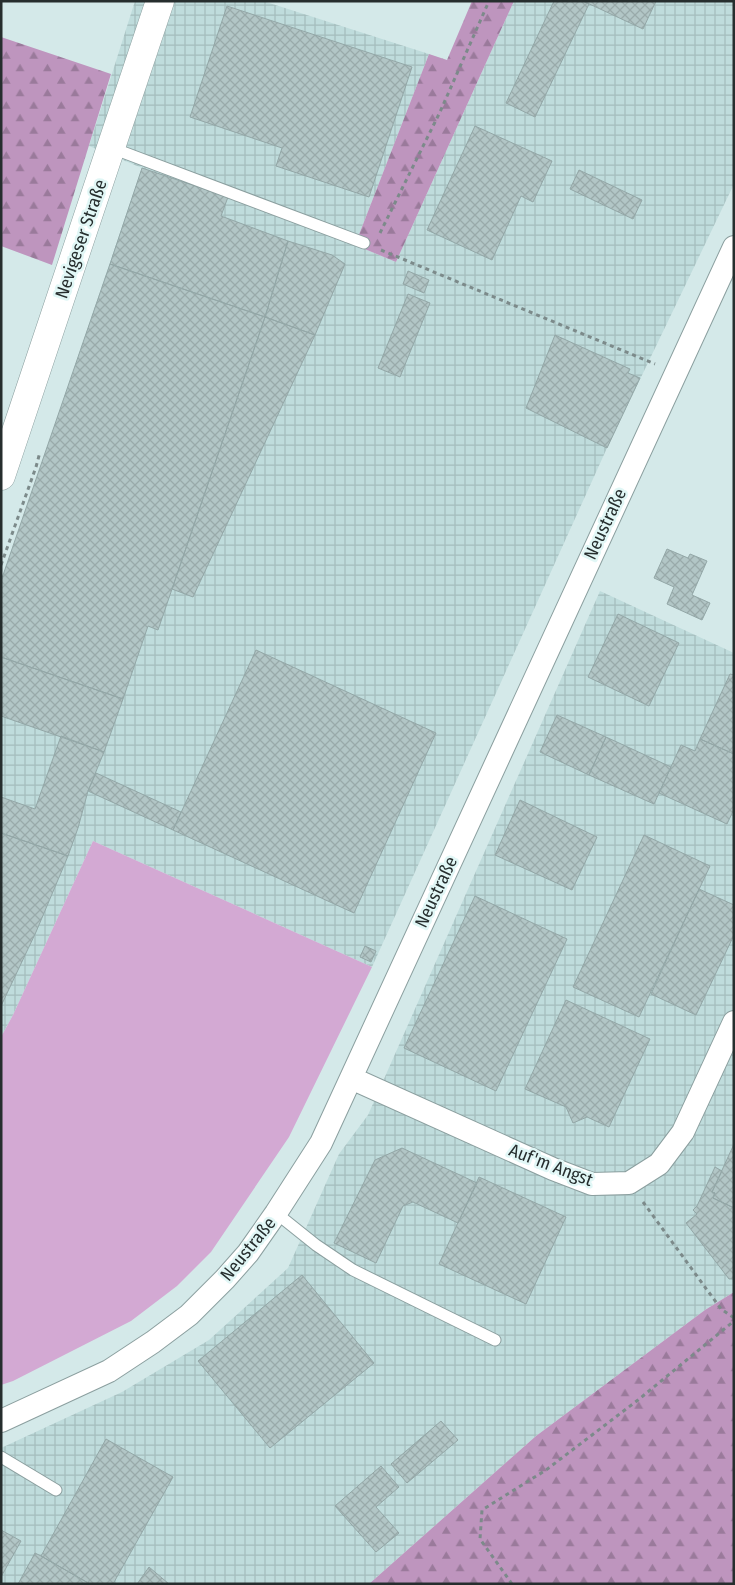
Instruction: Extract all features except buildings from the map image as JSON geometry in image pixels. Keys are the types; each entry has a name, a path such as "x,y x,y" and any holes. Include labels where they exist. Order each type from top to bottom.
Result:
{"main road":[{"name":"Nevigeser Straße","path":"1,476 160,1"}],"street":[{"name":"Neustraße","path":"1,1421 109,1370 153,1342 189,1315 225,1280 248,1253 276,1214 321,1142 726,283 734,247"},
{"path":"629,1183 659,1164 683,1132 734,1022"},
{"name":"Auf'm Angst","path":"350,1078 544,1165 592,1184 629,1183"}],"lane":[{"path":"112,148 370,245"},
{"path":"276,1214 352,1270 495,1340"},
{"path":"1,1456 56,1490"}],"path":[{"path":"383,227 440,112 489,1"},
{"path":"370,245 655,364"},
{"path":"1,565 36,467 41,444"},
{"path":"512,1584 480,1539 482,1510 546,1470 638,1400 734,1319 721,1309 629,1183"}],"shaded area":[{"path":"135,1 263,1 429,54 355,245 396,262 514,1 734,1 734,184 607,448 372,967 93,841 13,1015 1,1037 1,584 142,168 89,146"},
{"path":"600,591 734,653 734,1292 705,1310 536,1436 369,1584 1,1584 1,1448 122,1392 209,1340 288,1268 339,1154 368,1115"},
{"path":"93,841 372,967 289,1137 211,1252 177,1286 131,1321 13,1381 1,1385 1,1037 13,1015"}],"green space":[{"path":"472,1 514,1 396,262 355,245 429,54 447,60"},
{"path":"1,37 111,74 52,265 1,246"},
{"path":"734,1292 734,1584 369,1584 536,1436 705,1310"}]}
